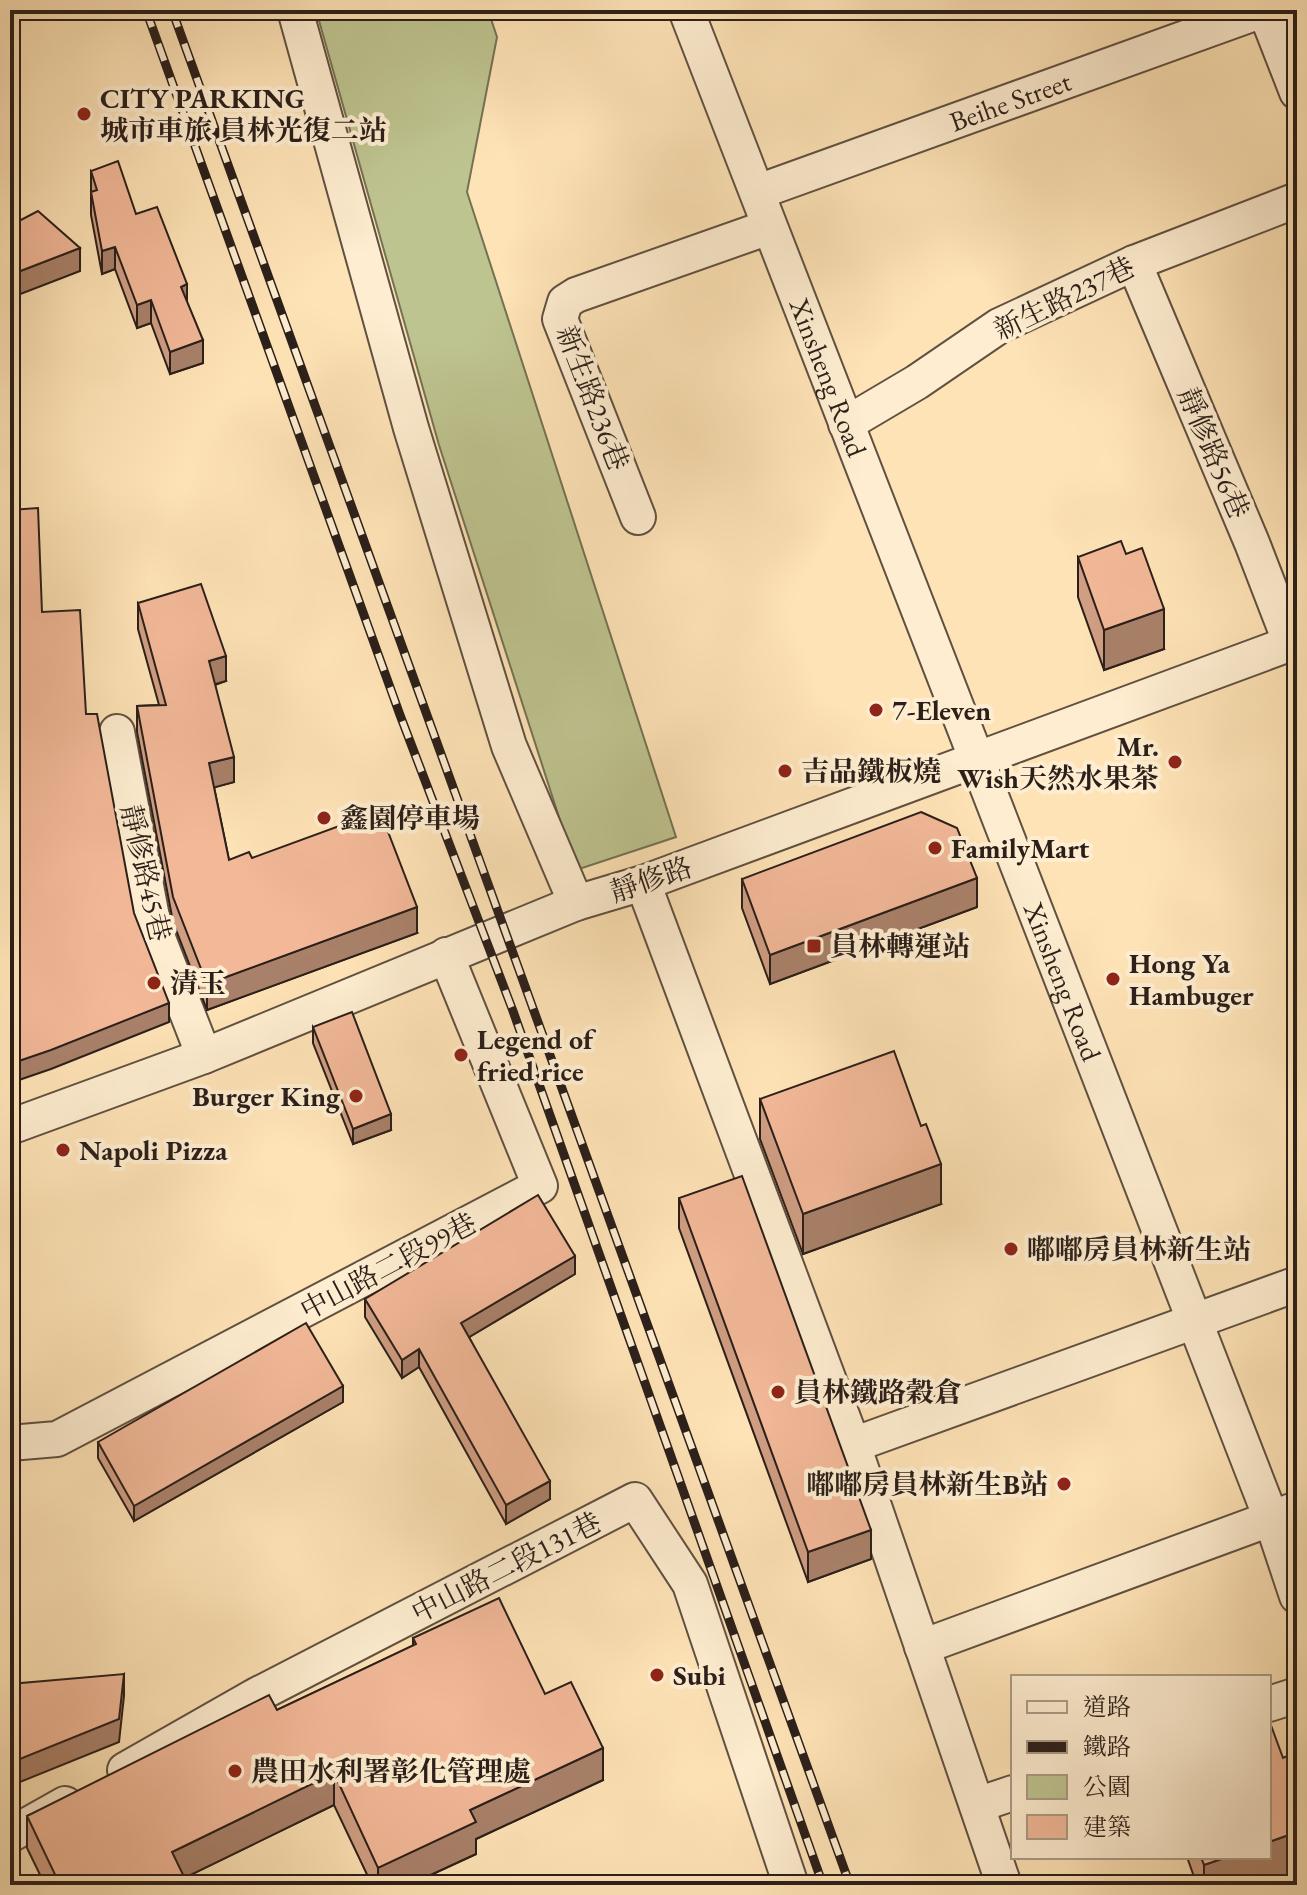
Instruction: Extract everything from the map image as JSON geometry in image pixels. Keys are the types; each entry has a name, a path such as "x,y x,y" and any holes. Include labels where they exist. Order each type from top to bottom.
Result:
{"street":[{"path":"295,10 411,428 505,731 576,903"},
{"name":"Xinsheng Road","path":"686,10 1194,1322 1284,1514 1297,1596"},
{"path":"1264,10 1297,92"},
{"name":"Beihe Street","path":"758,192 1264,10"},
{"name":"新生路237巷","path":"846,424 917,382 999,326 1134,263 1297,200"},
{"name":"新生路236巷","path":"638,517 560,319 565,302 576,295 769,227"},
{"name":"靜修路56巷","path":"1134,263 1294,643"},
{"name":"靜修路","path":"10,1127 204,1056 576,903 643,883 1294,643"},
{"name":"靜修路45巷","path":"117,732 154,928 204,1056"},
{"path":"643,883 853,1445 1004,1885"},
{"name":"中山路二段99巷","path":"10,1443 57,1439 540,1186 446,955"},
{"path":"853,1445 1297,1284"},
{"name":"中山路二段131巷","path":"10,1835 255,1696 635,1500 690,1584 791,1885"},
{"path":"922,1647 1284,1514"},
{"path":"1271,1703 1297,1695"},
{"path":"977,1805 1011,1794"}],"green space":[{"path":"316,10 488,10 497,37 467,192 676,837 576,870 439,445"}],"building":[{"path":"118,161 136,214 157,207 187,284 181,287 203,340 170,352 151,300 137,305 115,247 102,251 91,192 97,190 91,171"},
{"path":"38,211 80,248 10,275 10,215 13,213 17,222"},
{"path":"38,508 42,612 80,610 86,714 97,714 134,913 169,1003 10,1064 10,510"},
{"path":"1121,541 1126,554 1142,548 1164,609 1104,630 1078,557"},
{"path":"201,584 226,656 209,661 234,757 209,763 229,860 249,852 252,858 380,811 417,907 207,984 173,897 137,706 166,705 138,603"},
{"name":"員林轉運站","path":"921,812 957,828 977,878 770,955 742,879"},
{"path":"352,1012 391,1114 353,1129 313,1027"},
{"path":"894,1051 921,1126 926,1124 941,1164 803,1214 760,1099"},
{"name":"員林鐵路穀倉","path":"742,1176 871,1530 808,1552 679,1198"},
{"path":"538,1195 575,1256 461,1323 550,1481 506,1505 419,1349 402,1360 365,1299"},
{"path":"306,1323 343,1386 134,1506 98,1442"},
{"path":"499,1598 545,1694 571,1682 603,1748 470,1810 476,1822 378,1868 334,1773 172,1852 188,1885 60,1885 27,1816 269,1695 277,1710 416,1644 413,1638"},
{"path":"124,1674 119,1719 10,1763 10,1684"},
{"path":"1271,1725 1283,1758 1297,1752 1297,1832 1271,1841"},
{"path":"1202,1859 1221,1859 1204,1865"}],"railway":[{"path":"146,10 400,715 513,1011 823,1885"},
{"path":"172,10 850,1885"}],"place":[{"name":"CITY PARKING 城市車旅 員林光復二站","path":"84,114"},
{"name":"7-Eleven","path":"876,710"},
{"name":"Mr. Wish天然水果茶","path":"1175,762"},
{"name":"吉品鐵板燒","path":"785,771"},
{"name":"鑫園停車場","path":"324,818"},
{"name":"FamilyMart","path":"935,848"},
{"name":"員林轉運站","path":"814,946"},
{"name":"Hong Ya Hambuger","path":"1113,979"},
{"name":"清玉","path":"154,983"},
{"name":"Legend of fried rice","path":"461,1055"},
{"name":"Burger King","path":"356,1096"},
{"name":"Napoli Pizza","path":"63,1150"},
{"name":"嘟嘟房員林新生站","path":"1011,1249"},
{"name":"員林鐵路穀倉","path":"778,1392"},
{"name":"嘟嘟房員林新生B站","path":"1064,1484"},
{"name":"Subi","path":"657,1675"},
{"name":"農田水利署彰化管理處","path":"235,1771"}]}
